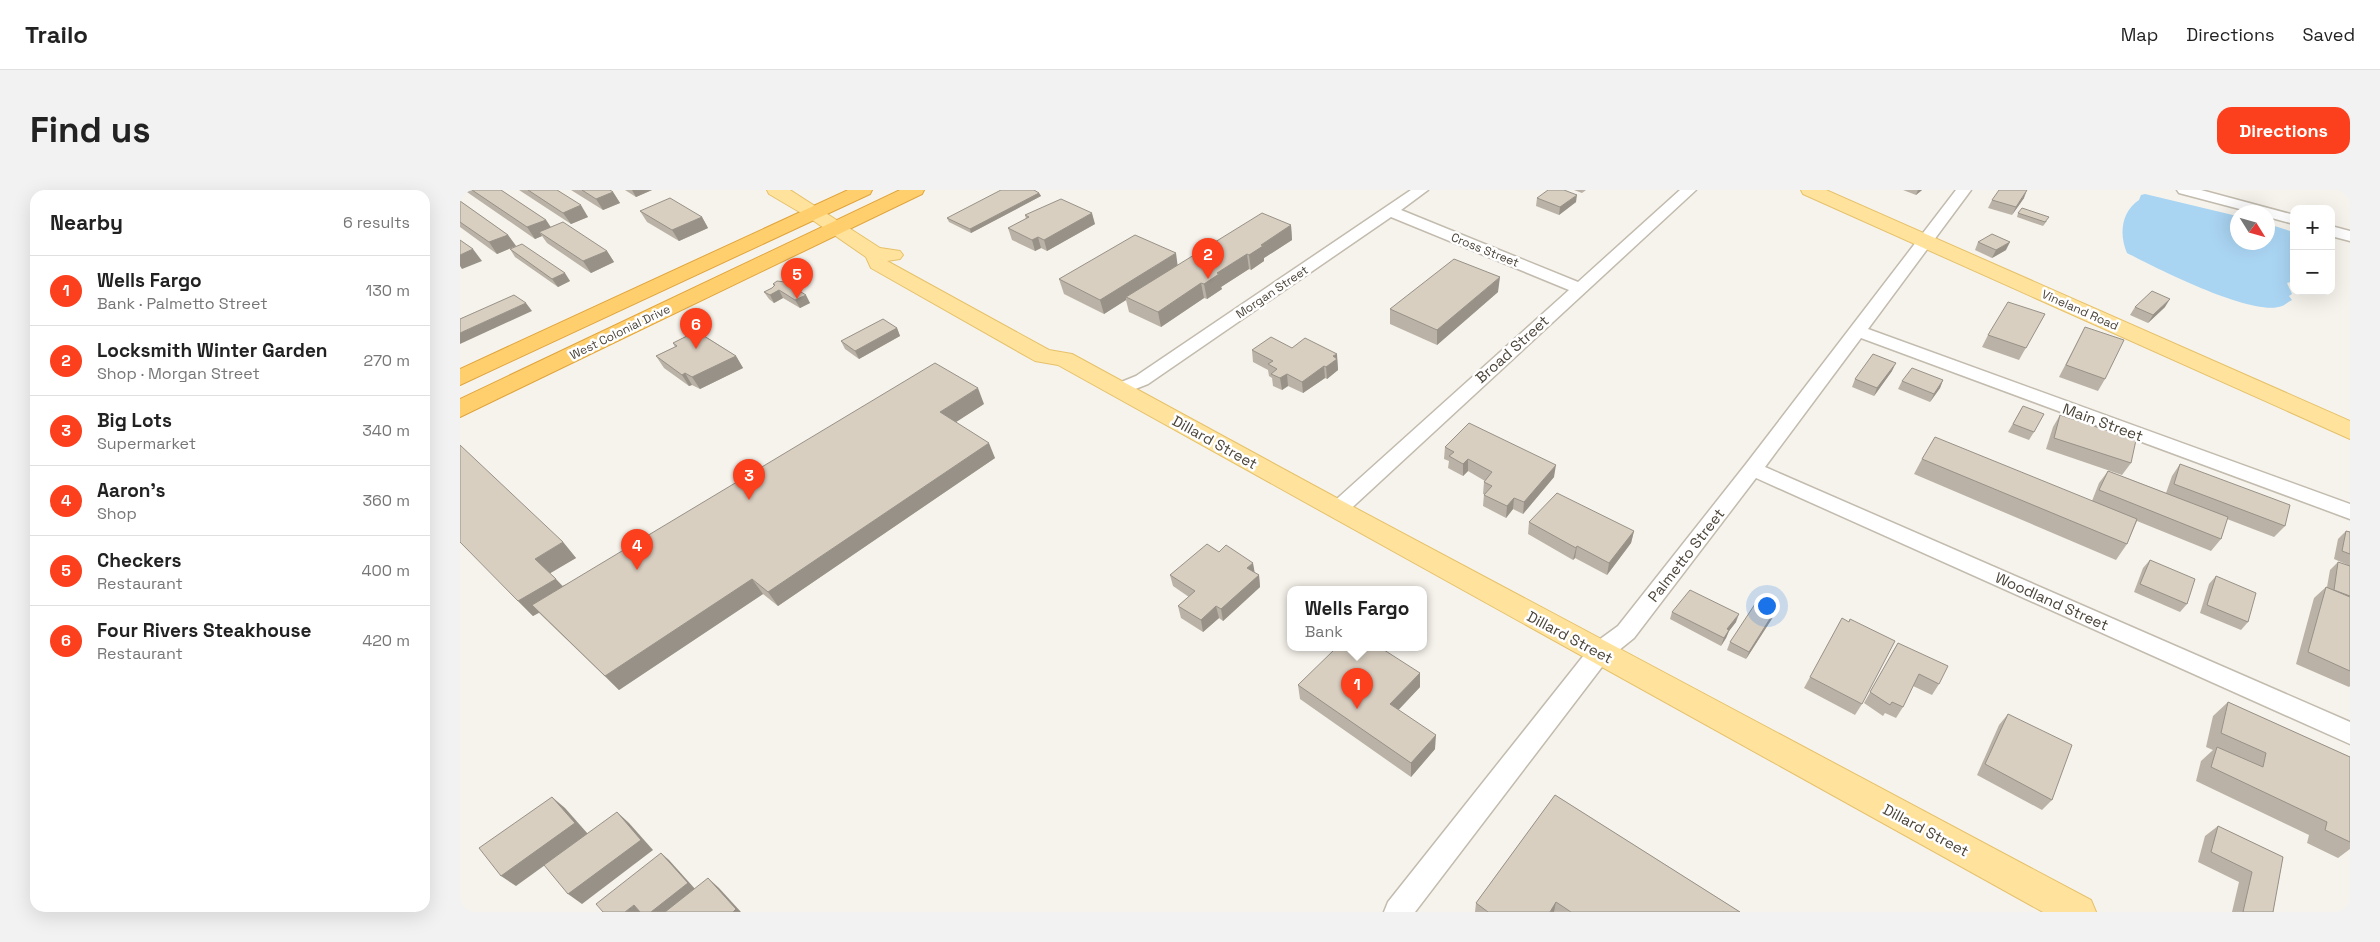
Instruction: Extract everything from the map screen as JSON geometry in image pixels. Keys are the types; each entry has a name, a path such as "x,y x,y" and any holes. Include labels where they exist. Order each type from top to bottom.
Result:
{"highway":[{"name":"West Colonial Drive","path":"460,378 863,190"},
{"name":"West Colonial Drive","path":"460,409 915,190"}],"main road":[{"name":"Dillard Street","path":"776,190 815,213 835,229 875,254 878,264 944,302 1043,356 1064,358 1336,510 2078,912"},
{"name":"Vineland Road","path":"1810,190 2350,431"}],"street":[{"name":"Morgan Street","path":"1120,389 1142,380 1421,190"},
{"name":"Broad Street","path":"1336,510 1689,190"},
{"name":"Palmetto Street","path":"1398,912 1600,652 1626,632 1753,469 1964,190"},
{"path":"2184,190 2238,205"},
{"name":"Cross Street","path":"1390,211 1580,288"},
{"path":"2275,215 2290,219"},
{"path":"2335,232 2350,236"},
{"name":"Main Street","path":"1857,331 2350,512"},
{"name":"Woodland Street","path":"1753,469 2350,733"}],"water":[{"path":"2145,194 2230,214 2230,250 2275,250 2275,226 2290,231 2290,282 2287,283 2290,290 2289,296 2292,300 2282,306 2268,308 2250,305 2204,289 2127,253 2123,239 2123,224 2128,211 2139,200 2141,195"}],"building":[{"path":"472,190 501,190 546,220 527,227"},
{"path":"528,190 557,190 581,205 563,213"},
{"path":"582,190 610,190 613,192 596,199"},
{"path":"1001,190 1034,190 1039,193 970,229 947,218"},
{"path":"1548,190 1564,190 1577,195 1560,207 1537,198"},
{"path":"1999,190 2027,190 2016,207 1992,200"},
{"path":"670,198 702,217 672,230 640,211"},
{"path":"1061,199 1092,213 1044,240 1038,237 1032,240 1008,228 1029,217 1025,215"},
{"path":"460,201 508,235 489,242 460,222"},
{"path":"2022,208 2049,217 2045,222 2018,213"},
{"path":"1262,213 1291,225 1261,245 1263,246 1249,255 1247,254 1217,273 1219,274 1204,284 1201,283 1158,312 1126,297"},
{"path":"563,222 607,251 583,261 539,232"},
{"path":"1992,234 2010,242 1996,250 1978,242"},
{"path":"1135,235 1176,253 1100,300 1059,279"},
{"path":"460,240 473,249 460,255"},
{"path":"522,244 565,273 552,279 510,249"},
{"path":"1454,259 1500,277 1437,330 1390,309"},
{"path":"794,277 799,280 789,285 806,295 795,300 779,290 770,295 764,292 772,288 775,285 773,284 777,281 785,282"},
{"path":"2152,291 2170,299 2153,315 2135,307"},
{"path":"514,295 526,303 460,333 460,319"},
{"path":"2008,302 2045,314 2026,348 1988,335"},
{"path":"883,319 897,328 855,351 841,341"},
{"path":"2085,327 2124,340 2105,379 2066,365"},
{"path":"701,329 704,336 736,356 692,377 685,373 682,375 656,356 677,346 673,343"},
{"path":"1271,337 1292,348 1305,338 1337,354 1333,356 1337,359 1302,382 1287,374 1280,378 1271,374 1277,369 1268,364 1273,361 1252,350"},
{"path":"1873,354 1896,363 1877,388 1855,379"},
{"path":"935,363 978,388 940,412 989,443 768,592 752,579 605,676 532,605"},
{"path":"1912,368 1943,380 1934,394 1902,381"},
{"path":"2023,406 2044,414 2034,432 2013,424"},
{"path":"2060,415 2136,440 2131,463 2054,438"},
{"path":"1469,423 1556,465 1524,502 1514,498 1507,506 1484,495 1492,486 1484,482 1492,472 1468,459 1463,464 1449,456 1454,452 1445,447"},
{"path":"1935,437 2137,519 2127,544 1922,459"},
{"path":"460,445 563,542 535,559 556,579 518,601 460,542"},
{"path":"2180,464 2290,505 2285,526 2174,484"},
{"path":"2108,471 2228,517 2221,539 2099,490"},
{"path":"1557,493 1634,531 1609,563 1577,546 1576,548 1529,522"},
{"path":"2346,531 2350,532 2350,554 2342,551"},
{"path":"1207,544 1219,552 1226,545 1253,563 1247,568 1259,575 1221,609 1216,606 1201,620 1178,606 1195,591 1170,575"},
{"path":"2150,560 2195,579 2187,604 2140,584"},
{"path":"2338,562 2350,566 2350,596 2334,590"},
{"path":"2216,576 2256,593 2248,622 2207,605"},
{"path":"2326,587 2350,597 2350,671 2308,652"},
{"path":"1690,590 1739,614 1727,629 1729,630 1724,638 1672,612"},
{"path":"1757,601 1776,609 1749,652 1730,642"},
{"path":"1842,618 1849,622 1850,619 1895,641 1862,704 1810,677"},
{"path":"1898,643 1948,666 1939,684 1919,674 1903,707 1892,702 1890,705 1870,692"},
{"path":"1333,651 1386,651 1420,673 1390,704 1436,735 1411,763 1298,685"},
{"path":"2228,702 2350,757 2350,842 2325,830 2327,822 2211,767 2217,747 2263,767 2266,753 2221,733"},
{"path":"2008,714 2072,745 2052,800 1985,764"},
{"path":"1555,795 1740,912 1571,912 1556,902 1550,912 1488,912 1476,903"},
{"path":"552,797 575,823 501,876 479,848"},
{"path":"617,812 641,840 568,894 544,865"},
{"path":"2218,826 2283,857 2273,912 2243,912 2252,872 2211,852"},
{"path":"661,853 688,883 651,912 640,912 634,905 625,912 603,912 596,904"},
{"path":"708,878 736,909 733,912 665,912"}],"place":[{"name":"Locksmith Winter Garden","path":"1208,279"},
{"name":"Checkers","path":"797,299"},
{"name":"Four Rivers Steakhouse","path":"696,349"},
{"name":"Big Lots","path":"749,500"},
{"name":"Aaron's","path":"637,570"},
{"name":"Wells Fargo","path":"1357,709"}]}
